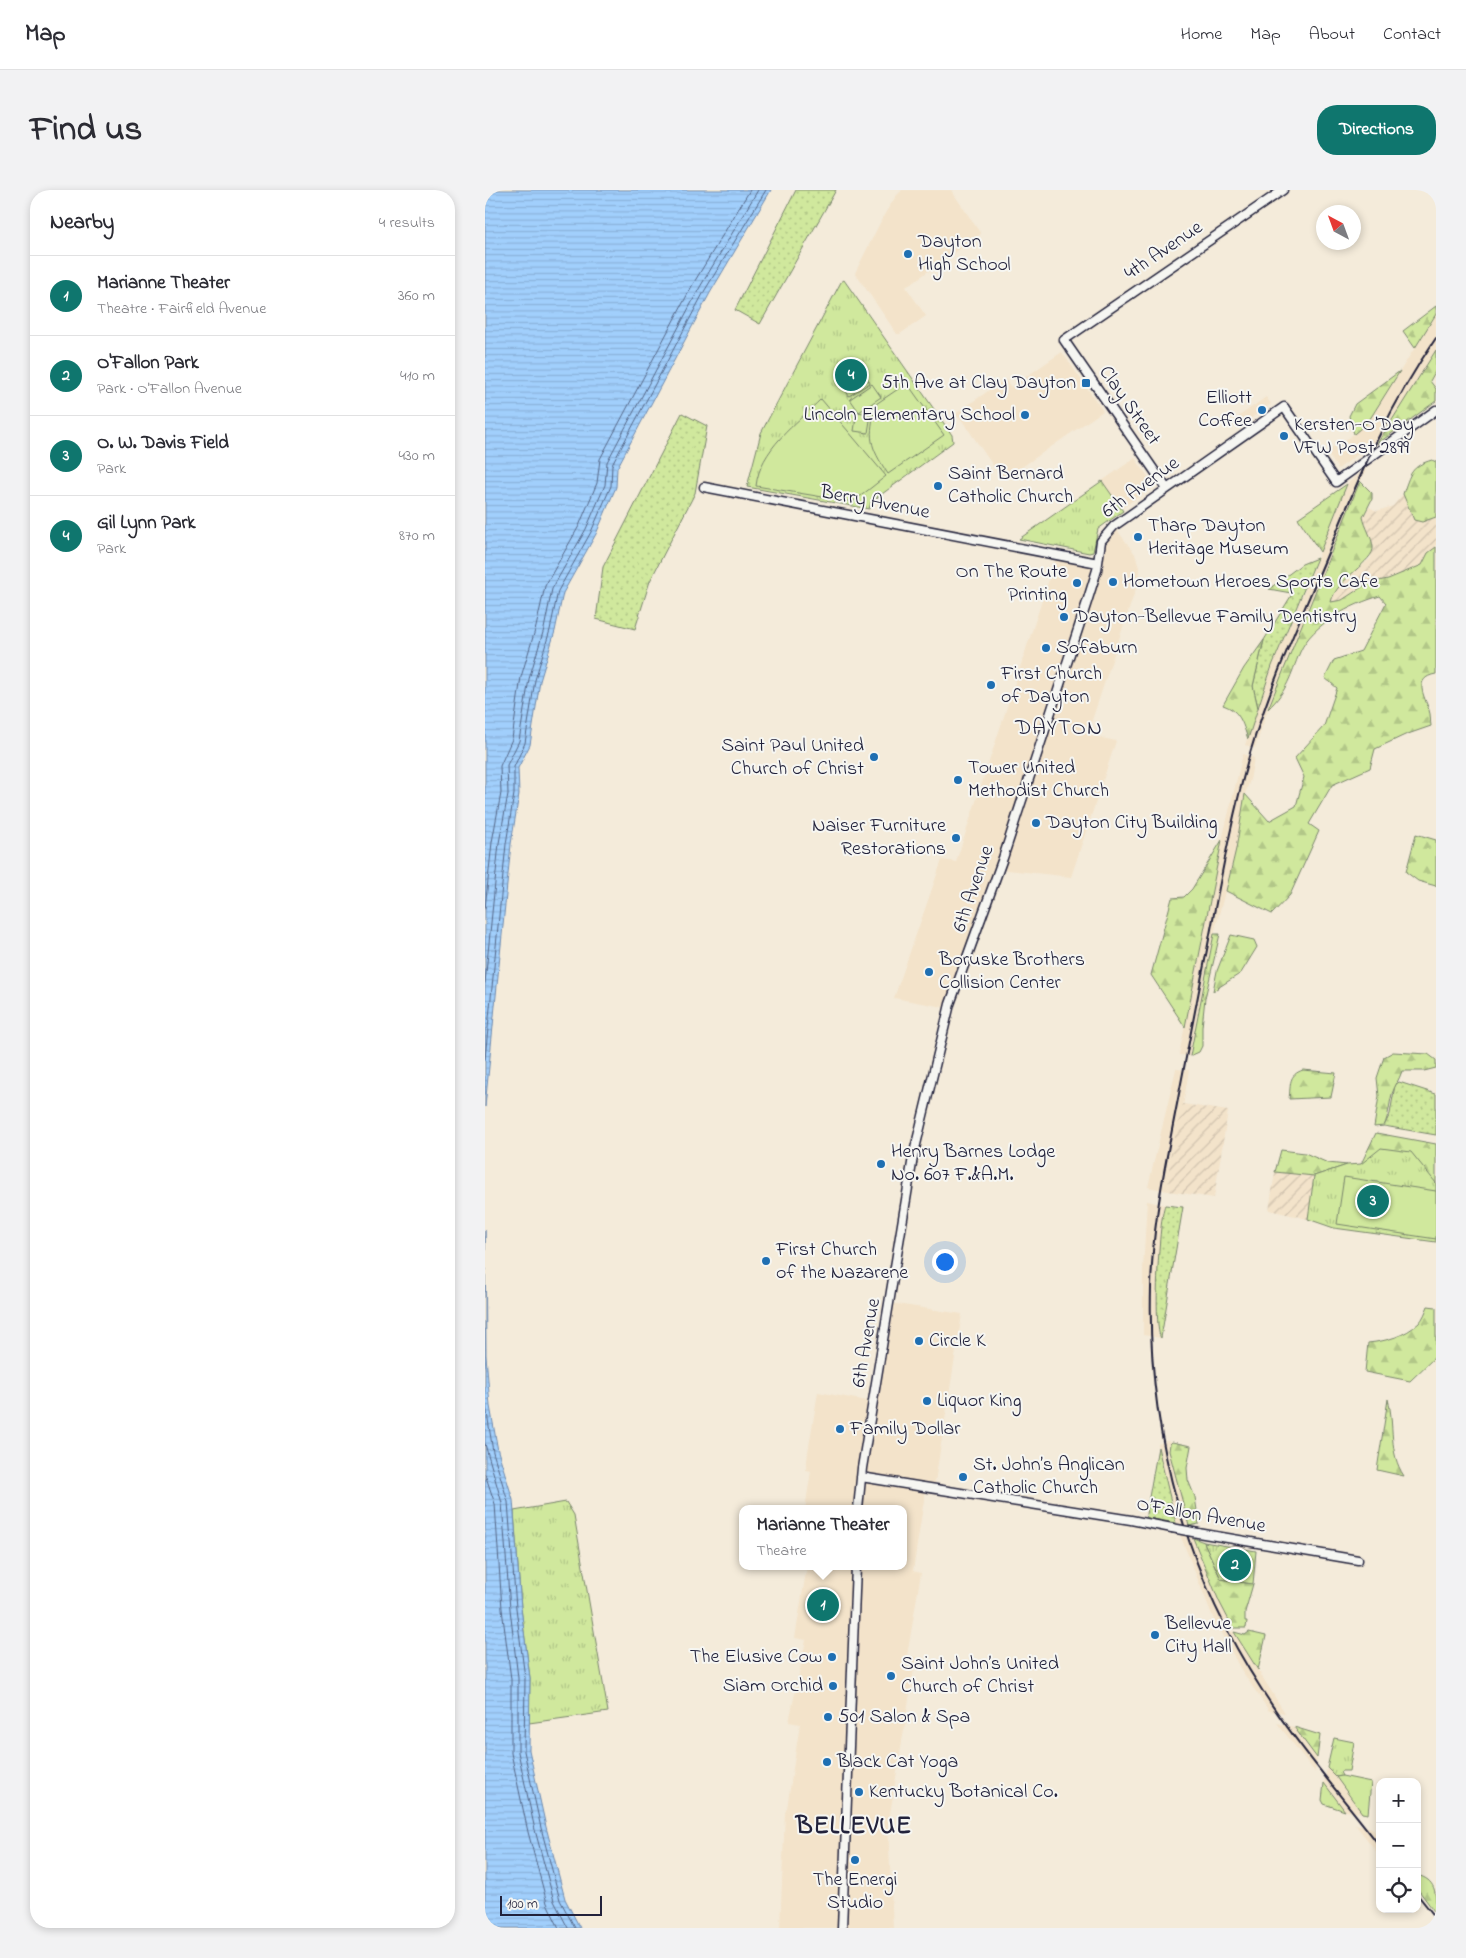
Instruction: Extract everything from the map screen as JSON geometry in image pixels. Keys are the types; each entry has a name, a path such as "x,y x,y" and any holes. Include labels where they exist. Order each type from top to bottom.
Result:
{"street":[{"name":"4th Avenue","path":"1064,340 1283,190"},
{"name":"Clay Street","path":"1064,340 1167,489"},
{"name":"6th Avenue","path":"858,1505 861,1477 913,1157 950,1004 1003,858 1098,563 1099,546 1104,536 1167,489 1284,407 1336,482 1436,410"},
{"name":"Berry Avenue","path":"704,486 1098,563"},
{"name":"O’Fallon Avenue","path":"861,1477 1131,1520 1357,1560"},
{"path":"842,1928 856,1570"}],"shaded area":[{"name":"Dayton High School","path":"902,190 951,190 981,234 906,287 926,316 900,334 897,334 855,273 884,215"},
{"path":"1436,314 1436,350 1377,444 1368,440 1362,451 1338,469 1326,451 1350,437 1368,422"},
{"name":"Lincoln Elementary School","path":"1062,352 1103,411 1003,480 961,419 954,415 1005,379 1011,387"},
{"path":"1266,397 1271,404 1243,424 1238,417"},
{"path":"1135,458 1154,485 1121,509 1102,481"},
{"path":"1366,469 1268,709 1255,748 1245,745 1272,666 1347,484"},
{"path":"1403,494 1415,520 1422,522 1436,517 1436,547 1428,553 1422,565 1388,579 1368,583 1342,600 1331,602 1333,592 1347,577 1371,558 1363,517 1369,507 1377,511 1393,506"},
{"path":"1114,526 1135,554 1140,571 1139,579 1087,735 1116,741 1071,877 998,869 949,1008 894,998 942,860 956,862 1057,555 1098,563 1099,546"},
{"path":"1243,754 1254,758 1245,794 1236,849 1214,934 1190,1056 1179,1055 1222,840"},
{"path":"1176,1069 1189,1070 1182,1112 1170,1157 1168,1191 1148,1187"},
{"path":"1183,1104 1228,1111 1214,1198 1168,1191 1170,1157"},
{"path":"1275,1172 1314,1176 1308,1219 1269,1210"},
{"path":"1147,1201 1165,1205 1158,1282 1158,1335 1161,1338 1143,1335 1143,1269"},
{"path":"890,1303 962,1314 934,1488 926,1487 913,1571 921,1573 907,1656 916,1657 888,1826 893,1928 780,1928 785,1813 800,1724 789,1722 806,1640 795,1638 806,1570 907,1570 907,1505 806,1505 811,1471 806,1470 818,1392 873,1402"},
{"path":"1167,1441 1172,1442 1169,1451 1189,1526 1176,1523 1158,1447 1158,1444"},
{"path":"1180,1535 1193,1538 1219,1601 1233,1628 1216,1625"},
{"path":"1221,1631 1234,1632 1285,1713 1269,1711 1240,1668"},
{"path":"1277,1723 1294,1727 1317,1758 1315,1772"},
{"path":"1327,1768 1336,1777 1362,1813 1345,1811 1324,1783"},
{"path":"1355,1824 1372,1828 1376,1833 1376,1851"}],"green space":[{"path":"796,190 836,190 760,324 735,310"},
{"path":"844,280 952,435 953,442 871,502 869,509 747,487 761,433 841,282"},
{"path":"1436,306 1436,314 1415,348 1403,331"},
{"path":"1436,350 1436,370 1430,381 1436,389 1436,401 1377,444"},
{"path":"862,370 870,383 849,396 841,383"},
{"path":"1400,371 1368,422 1354,434 1349,416 1355,404"},
{"path":"907,383 944,435 888,474 877,456 872,441 873,416 876,404"},
{"path":"872,384 881,397 859,412 850,399"},
{"path":"821,399 886,476 853,502 756,486 764,460 772,449"},
{"path":"857,412 871,414 868,433 854,431"},
{"path":"682,413 707,426 695,493 650,581 635,629 596,619 603,567"},
{"path":"1432,460 1436,462 1436,517 1422,522 1414,520 1403,494 1415,468"},
{"path":"1102,481 1123,511 1098,529 1093,552 1089,553 1019,539"},
{"path":"1360,481 1372,493 1372,499 1363,517 1372,543 1372,552 1340,586 1331,602 1342,600 1368,583 1388,579 1422,565 1428,553 1436,547 1436,674 1424,679 1422,684 1423,694 1430,712 1431,726 1405,735 1375,749 1370,768 1332,785 1309,824 1319,831 1290,895 1272,914 1226,891 1236,849 1245,794 1269,821 1296,806 1304,777 1295,758 1324,726 1337,688 1325,678 1334,660 1361,651 1386,603 1380,596 1357,604 1323,624 1306,642 1284,689 1268,709"},
{"path":"1347,484 1320,552 1298,518"},
{"path":"1317,558 1272,666 1258,708 1253,686 1264,640 1291,596 1291,593 1269,589 1302,564"},
{"path":"1264,640 1253,686 1258,708 1248,739 1237,714 1229,707 1223,705 1244,668"},
{"path":"1416,834 1436,840 1436,886 1418,881 1406,872"},
{"path":"1222,840 1185,1027 1151,975 1172,898 1184,897 1192,889"},
{"path":"1214,934 1220,934 1205,998 1202,1046 1199,1052 1190,1056"},
{"path":"1231,935 1254,940 1257,947 1241,973 1213,991 1217,971"},
{"path":"1393,1052 1428,1054 1436,1060 1436,1068 1424,1071 1402,1071 1392,1094 1384,1126 1374,1127 1379,1096 1377,1078 1384,1057"},
{"path":"1303,1070 1336,1073 1331,1097 1289,1099 1290,1085 1293,1077"},
{"path":"1399,1082 1436,1094 1436,1135 1384,1126 1390,1114 1395,1085"},
{"path":"1376,1133 1436,1144 1436,1183 1361,1164"},
{"path":"1381,1148 1411,1152 1436,1183 1436,1242 1334,1228 1308,1219 1314,1176 1347,1165 1361,1164"},
{"path":"1281,1150 1305,1153 1328,1163 1347,1165 1314,1176 1275,1172"},
{"path":"1344,1177 1436,1191 1436,1239 1337,1224"},
{"path":"1165,1205 1183,1207 1161,1338 1157,1315 1157,1295 1161,1230"},
{"path":"1428,1306 1436,1307 1436,1356 1410,1381 1365,1372 1368,1343 1402,1335 1414,1328"},
{"path":"1388,1399 1396,1458 1404,1476 1377,1470"},
{"path":"1172,1442 1191,1446 1187,1468 1188,1480 1195,1497 1199,1524 1189,1526 1169,1451"},
{"path":"1158,1447 1176,1523 1147,1518 1146,1514"},
{"path":"566,1502 574,1515 608,1712 529,1723 530,1678 521,1608 514,1511"},
{"path":"1193,1538 1204,1542 1221,1579 1253,1584 1245,1612 1246,1628 1233,1628 1219,1601"},
{"path":"1204,1542 1256,1551 1253,1584 1221,1579"},
{"path":"1234,1632 1245,1635 1249,1632 1266,1636 1258,1670"},
{"path":"1294,1727 1320,1735 1317,1758"},
{"path":"1334,1738 1354,1742 1349,1771 1342,1771 1340,1772 1342,1776 1336,1777 1327,1768"},
{"path":"1342,1776 1371,1782 1368,1814 1362,1813 1336,1777"},
{"path":"1324,1783 1345,1811 1324,1804 1322,1800"},
{"path":"1421,1876 1428,1880 1434,1888 1436,1911 1434,1911 1421,1893"}],"water":[{"path":"485,190 771,190 710,293 617,468 616,487 596,534 563,593 555,631 540,681 530,745 518,768 519,794 511,844 485,1107"},
{"path":"485,1230 486,1355 490,1406 498,1451 513,1500 521,1608 530,1678 529,1750 546,1827 565,1899 580,1928 485,1928"}],"railway":[{"path":"1376,1841 1275,1710 1224,1624 1203,1577 1178,1505 1160,1425 1153,1370 1151,1288 1155,1230 1167,1154 1224,864 1250,753 1277,675 1365,466 1390,414 1419,363 1436,338"},
{"path":"1421,1899 1436,1918"}],"place":[{"name":"Dayton High School","path":"908,254"},
{"name":"Gil Lynn Park","path":"851,375"},
{"name":"5th Ave at Clay Dayton","path":"1086,383"},
{"name":"Elliott Coffee","path":"1262,410"},
{"name":"Lincoln Elementary School","path":"1025,415"},
{"name":"Kersten-O’Day VFW Post 2899","path":"1284,436"},
{"name":"Saint Bernard Catholic Church","path":"938,486"},
{"name":"Tharp Dayton Heritage Museum","path":"1138,537"},
{"name":"Hometown Heroes Sports Cafe","path":"1113,582"},
{"name":"On The Route Printing","path":"1077,583"},
{"name":"Dayton-Bellevue Family Dentistry","path":"1064,617"},
{"name":"Sofaburn","path":"1046,648"},
{"name":"First Church of Dayton","path":"991,685"},
{"name":"Saint Paul United Church of Christ","path":"874,757"},
{"name":"Tower United Methodist Church","path":"958,780"},
{"name":"Dayton City Building","path":"1036,823"},
{"name":"Naiser Furniture Restorations","path":"956,838"},
{"name":"Boruske Brothers Collision Center","path":"929,972"},
{"name":"Henry Barnes Lodge No. 607 F.&A.M.","path":"881,1164"},
{"name":"O. W. Davis Field","path":"1373,1201"},
{"name":"First Church of the Nazarene","path":"766,1261"},
{"name":"Circle K","path":"919,1341"},
{"name":"Liquor King","path":"927,1401"},
{"name":"Family Dollar","path":"840,1429"},
{"name":"St. John’s Anglican Catholic Church","path":"963,1477"},
{"name":"O'Fallon Park","path":"1235,1565"},
{"name":"Marianne Theater","path":"823,1605"},
{"name":"Bellevue City Hall","path":"1155,1635"},
{"name":"The Elusive Cow","path":"832,1657"},
{"name":"Saint John’s United Church of Christ","path":"891,1676"},
{"name":"Siam Orchid","path":"833,1686"},
{"name":"501 Salon & Spa","path":"828,1717"},
{"name":"Black Cat Yoga","path":"827,1762"},
{"name":"Kentucky Botanical Co.","path":"859,1792"},
{"name":"The Energi Studio","path":"855,1860"}],"district":[{"name":"DAYTON","path":"1059,729"},
{"name":"BELLEVUE","path":"854,1827"}]}
